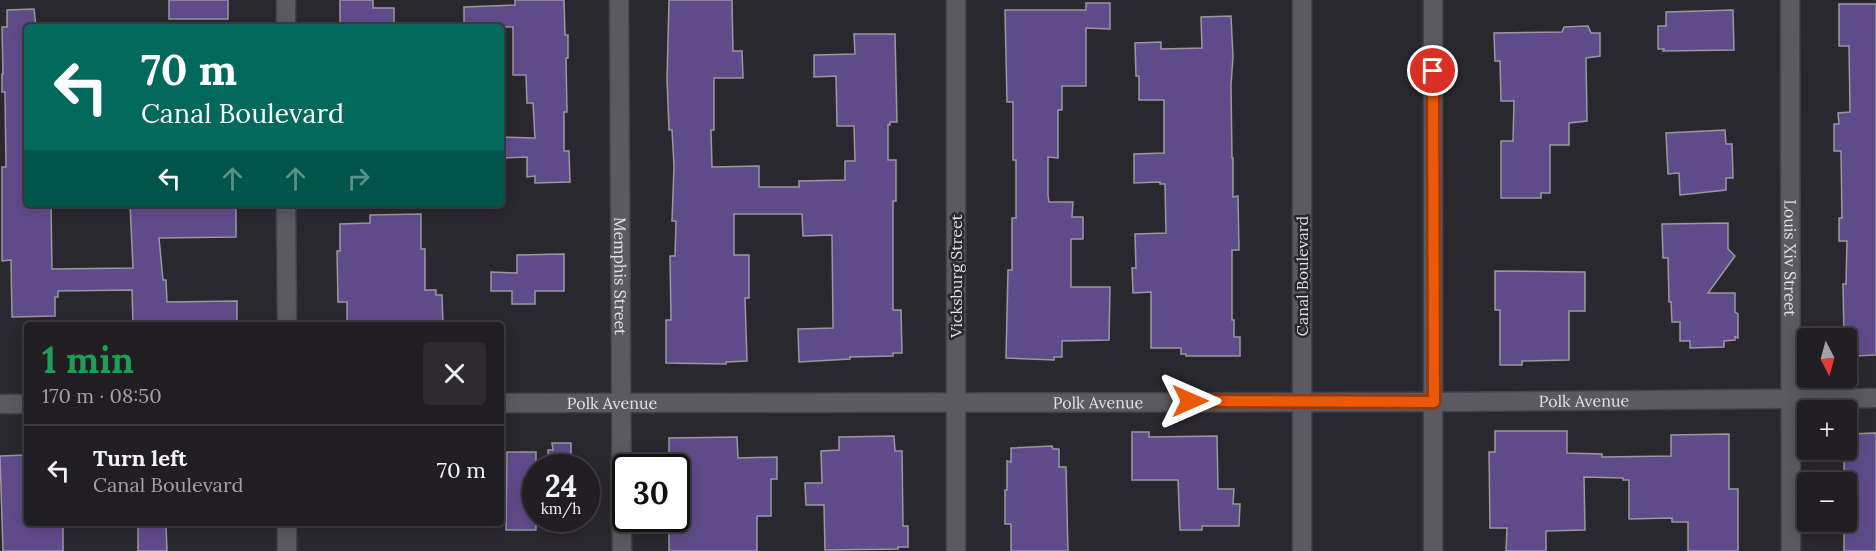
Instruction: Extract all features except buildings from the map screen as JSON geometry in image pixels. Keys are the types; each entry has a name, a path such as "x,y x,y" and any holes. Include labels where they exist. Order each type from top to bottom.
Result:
{"street":[{"path":"286,0 286,24"},
{"name":"Memphis Street","path":"619,0 622,551"},
{"name":"Vicksburg Street","path":"956,0 956,551"},
{"name":"Canal Boulevard","path":"1302,0 1302,551"},
{"path":"1433,0 1433,551"},
{"name":"Louis Xiv Street","path":"1790,0 1791,551"},
{"path":"286,207 287,322"},
{"name":"Polk Avenue","path":"504,403 1434,402 1876,398"},
{"path":"0,404 24,404"},
{"path":"287,526 287,551"}],"route":[{"path":"1190,401 1434,402 1433,71"}]}
